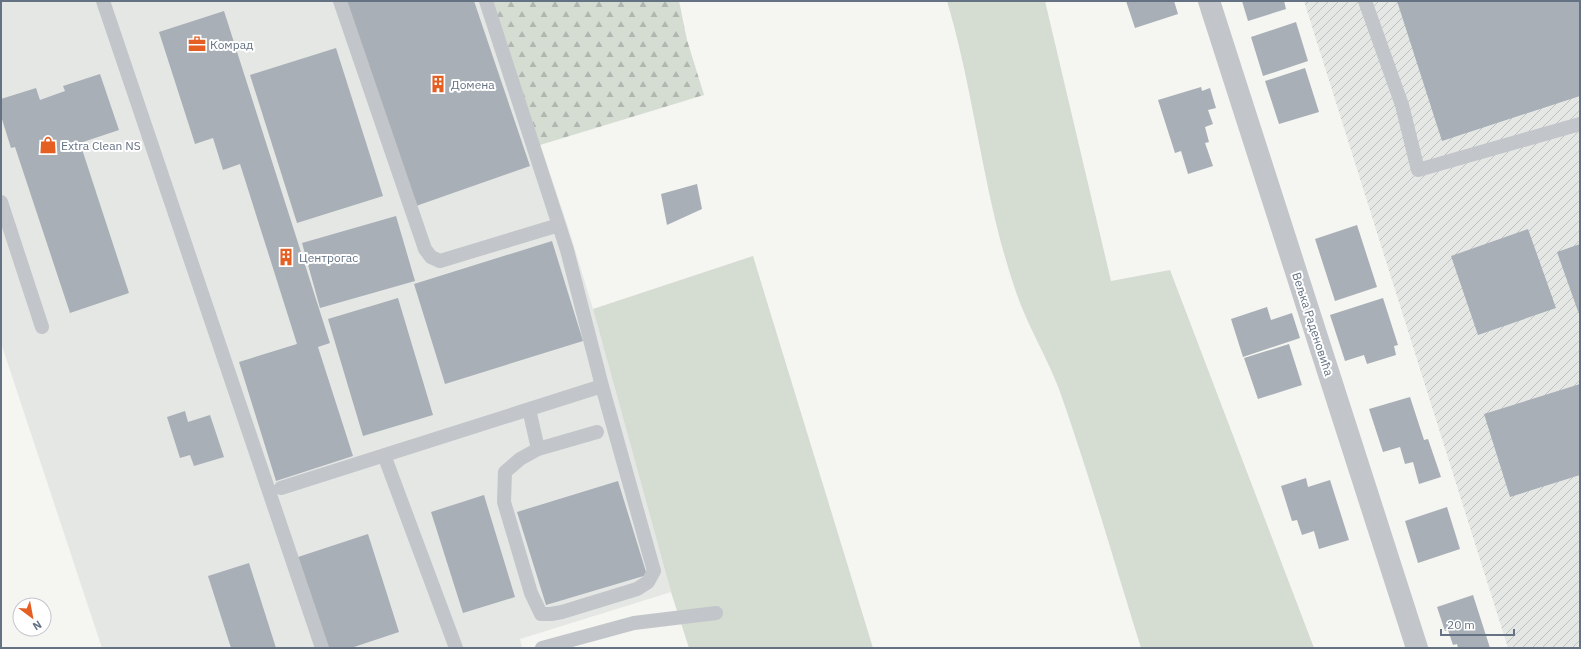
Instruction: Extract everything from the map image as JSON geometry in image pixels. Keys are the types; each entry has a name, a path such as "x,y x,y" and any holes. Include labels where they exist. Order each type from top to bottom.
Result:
{"street":[{"name":"Вељка Раденовића","path":"1209,1 1417,648"}],"lane":[{"path":"103,1 322,648"},
{"path":"340,1 425,249 431,257 440,261 559,225"},
{"path":"486,1 569,258 602,386 654,571 648,582 637,589 562,612 541,614 531,593 504,502 505,472 520,459 538,449 597,432"},
{"path":"1365,1 1402,105 1418,170 1580,124"},
{"path":"1,202 42,327"},
{"path":"281,488 602,386"},
{"path":"529,409 538,449"},
{"path":"384,455 456,648"},
{"path":"542,648 634,623 716,613"}],"shaded area":[{"path":"1,1 492,1 569,230 593,309 671,592 520,639 522,648 102,648 1,343"},
{"path":"1304,1 1580,1 1580,648 1508,648"}],"green space":[{"path":"492,1 679,1 687,40 704,95 540,145"},
{"path":"947,1 1045,1 1111,281 1170,270 1314,648 1141,648 1091,485 1059,389 1030,327 1015,289 1004,253 987,181 965,72"},
{"path":"753,256 873,648 689,648 671,592 593,309"}],"building":[{"name":"Домена","path":"345,1 474,1 530,166 416,206"},
{"path":"1126,1 1174,1 1178,14 1135,28"},
{"path":"1242,1 1284,1 1286,9 1248,21"},
{"path":"1397,1 1580,1 1580,96 1442,141"},
{"name":"Центрогас","path":"224,11 330,343 318,347 353,456 276,481 239,362 297,344 240,164 223,170 213,138 195,144 159,32"},
{"path":"1296,22 1308,61 1263,76 1251,37"},
{"path":"336,48 383,196 297,223 250,75"},
{"path":"1305,68 1319,112 1279,124 1265,81"},
{"path":"100,74 119,130 80,143 129,293 70,313 15,147 11,148 1,116 1,99 36,88 40,100 65,91 63,86"},
{"path":"1201,87 1202,91 1210,88 1216,108 1208,110 1213,124 1205,127 1209,142 1205,143 1213,166 1188,174 1181,151 1175,153 1158,100"},
{"path":"697,184 702,209 667,225 661,194"},
{"path":"396,216 415,281 320,308 302,243"},
{"path":"1357,225 1377,287 1335,301 1315,239"},
{"path":"1528,229 1556,308 1478,335 1451,256"},
{"path":"552,241 583,341 445,384 414,284"},
{"path":"1580,244 1580,317 1557,252"},
{"path":"398,298 433,415 363,436 328,319"},
{"path":"1383,298 1398,345 1394,346 1396,355 1367,364 1364,355 1345,361 1330,315"},
{"path":"1267,307 1271,320 1292,313 1300,338 1243,357 1231,319"},
{"path":"1289,344 1302,385 1258,399 1244,358"},
{"path":"1580,384 1580,475 1510,497 1484,414"},
{"path":"1410,397 1424,440 1428,439 1441,477 1419,484 1413,462 1405,464 1400,447 1383,452 1369,409"},
{"path":"185,411 188,422 210,415 224,457 194,466 190,455 180,458 167,417"},
{"path":"1306,478 1308,487 1330,480 1349,540 1319,549 1314,531 1302,535 1297,520 1292,521 1281,486"},
{"path":"618,481 647,575 546,605 517,512"},
{"path":"484,495 515,597 463,613 431,512"},
{"path":"1447,507 1460,549 1418,563 1405,521"},
{"path":"368,534 399,632 351,648 326,648 298,557"},
{"path":"249,563 276,648 231,648 208,576"},
{"path":"1473,595 1490,648 1458,648 1457,644 1453,645 1448,630 1445,631 1437,607"}],"place":[{"name":"Комрад","path":"197,44"},
{"name":"Домена","path":"438,84"},
{"name":"Extra Clean NS","path":"48,145"},
{"name":"Центрогас","path":"286,257"}]}
